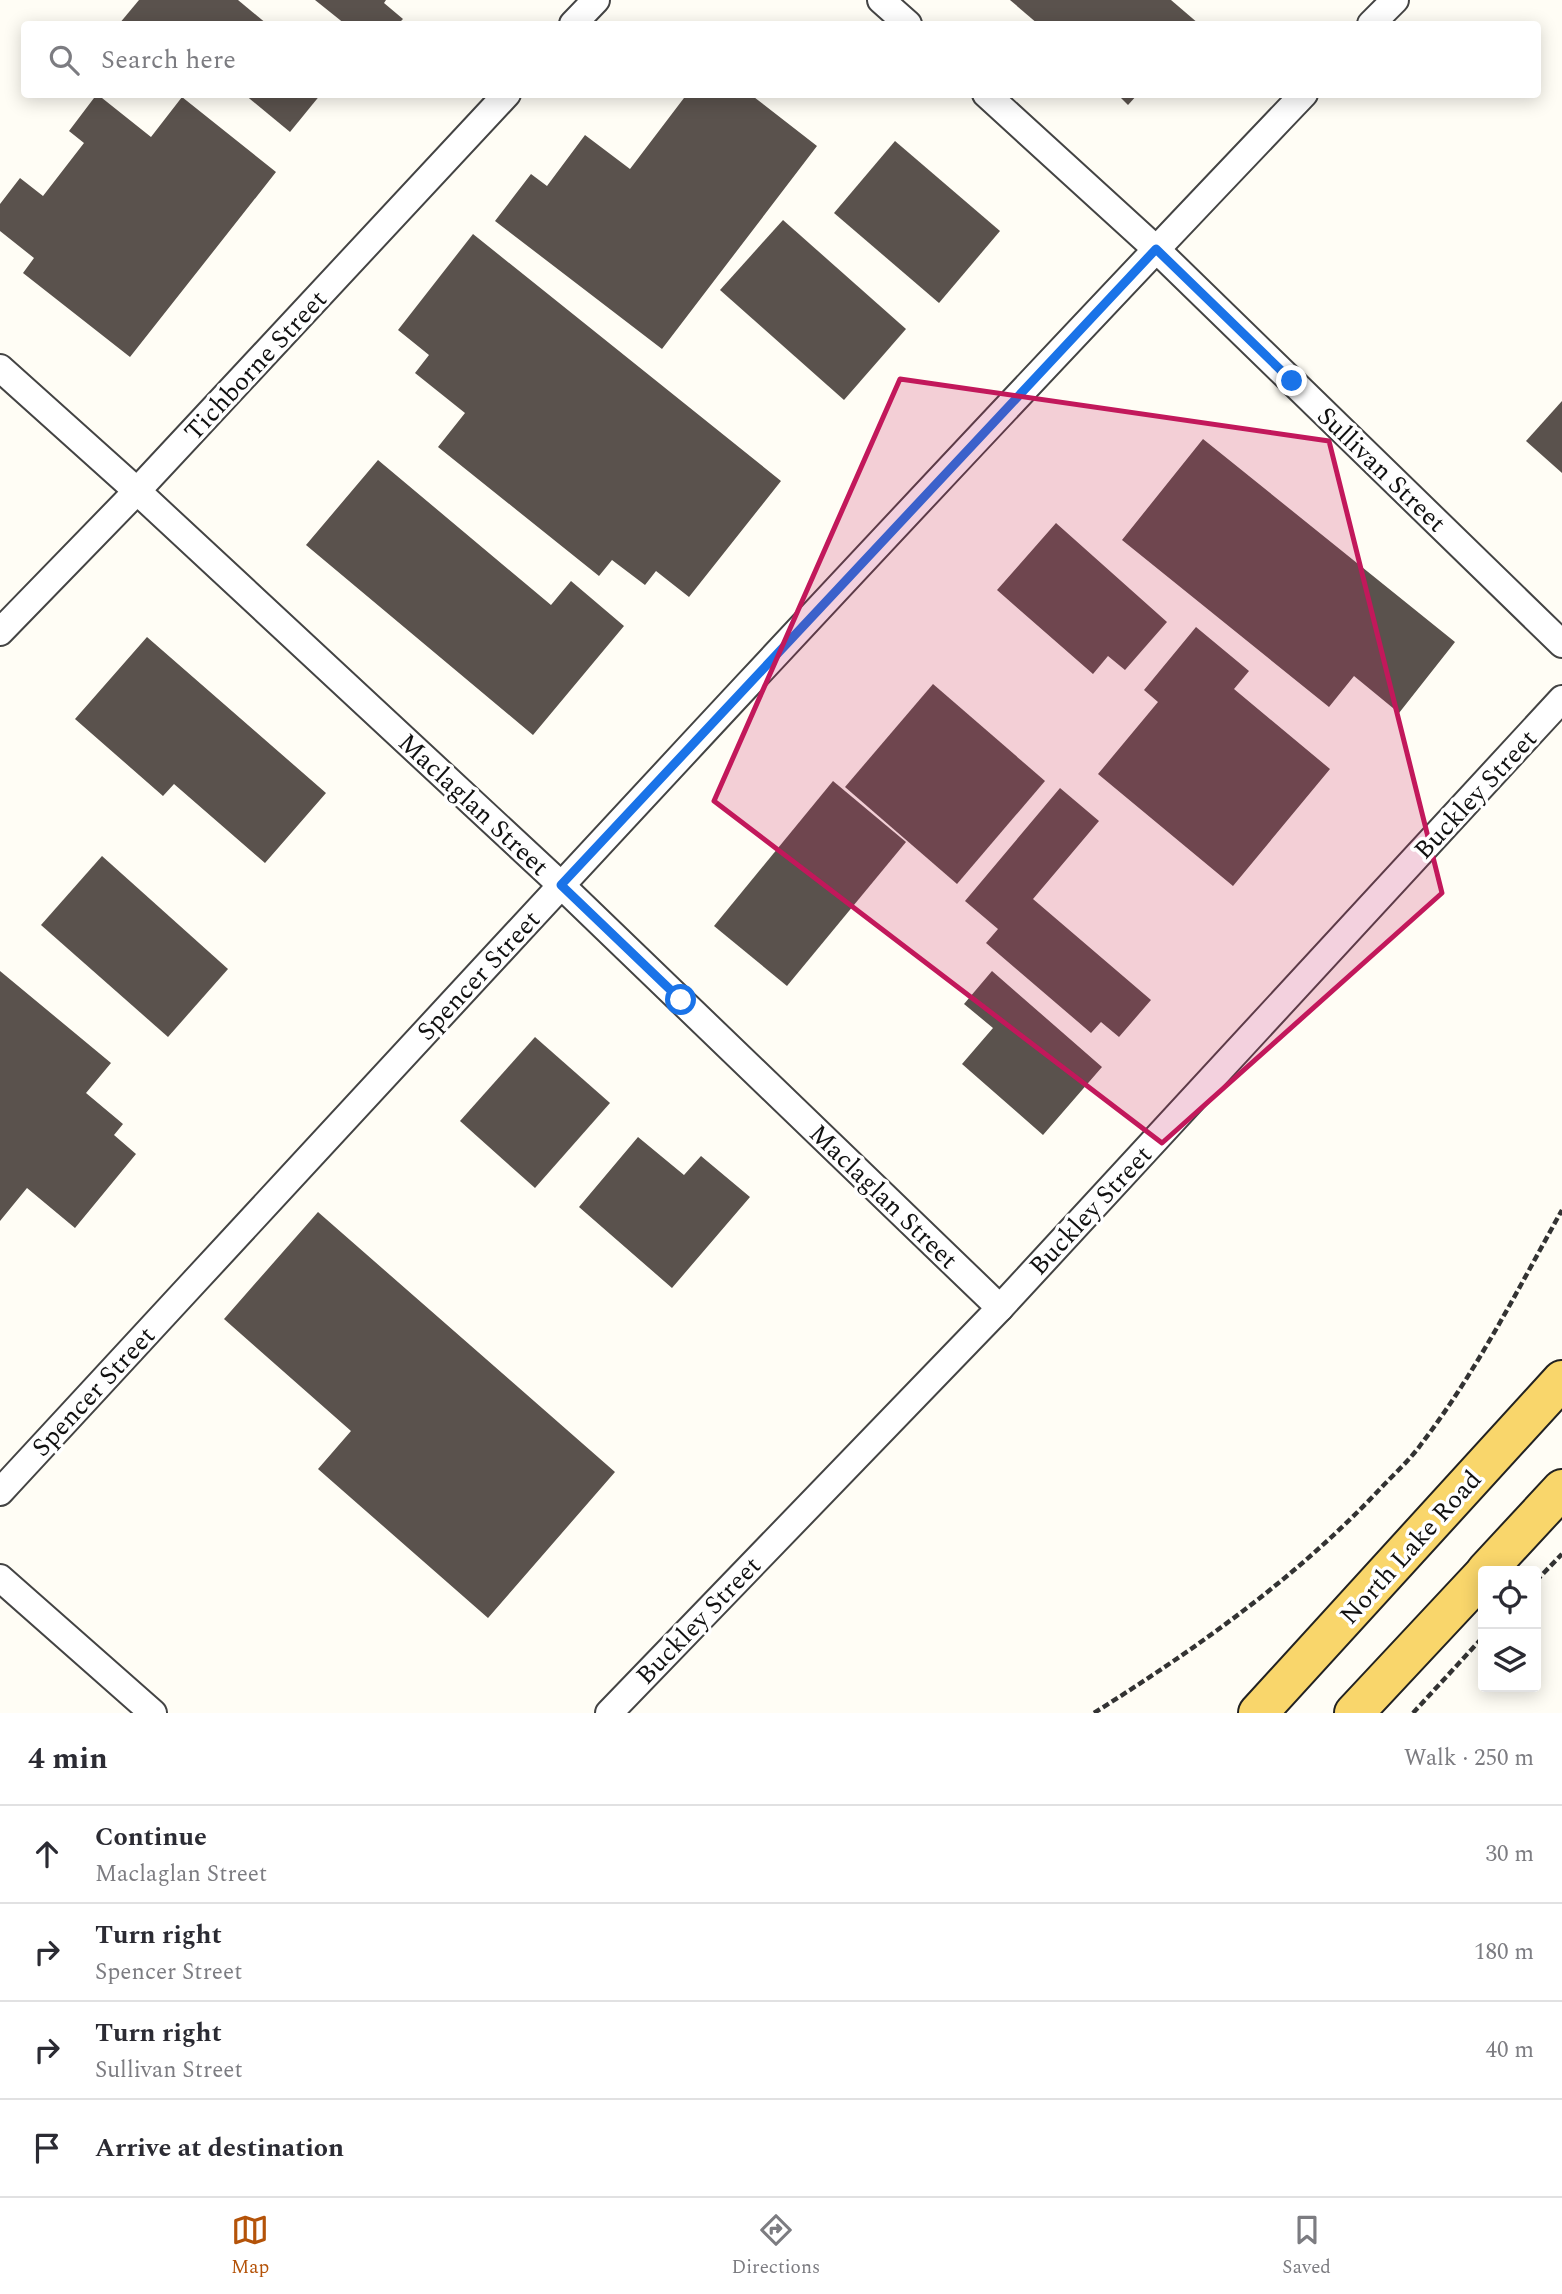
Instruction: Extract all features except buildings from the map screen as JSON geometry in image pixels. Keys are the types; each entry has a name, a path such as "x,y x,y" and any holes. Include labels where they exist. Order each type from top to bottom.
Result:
{"main road":[{"name":"North Lake Road","path":"1258,1713 1562,1380"},
{"path":"1491,1566 1562,1489"},
{"path":"1354,1713 1478,1580"}],"street":[{"path":"576,21 596,0"},
{"path":"881,0 905,21"},
{"path":"1374,21 1395,0"},
{"name":"Tichborne Street","path":"0,632 137,491 503,98"},
{"name":"Sullivan Street","path":"989,98 1156,249 1562,644"},
{"name":"Spencer Street","path":"0,1492 561,885 1300,98"},
{"name":"Maclaglan Street","path":"0,368 137,491 561,885 1000,1308"},
{"name":"Buckley Street","path":"609,1713 1000,1308 1562,699"},
{"path":"0,1578 153,1713"}],"path":[{"path":"1094,1713 1168,1666 1257,1602 1346,1525 1421,1445 1472,1370 1562,1210"},
{"path":"1541,1576 1562,1554"},
{"path":"1413,1713 1478,1642"}],"highlighted area":[{"path":"900,379 1329,441 1442,893 1162,1143 714,801"}],"route":[{"path":"681,1000 561,885 1156,249 1292,381"}]}
